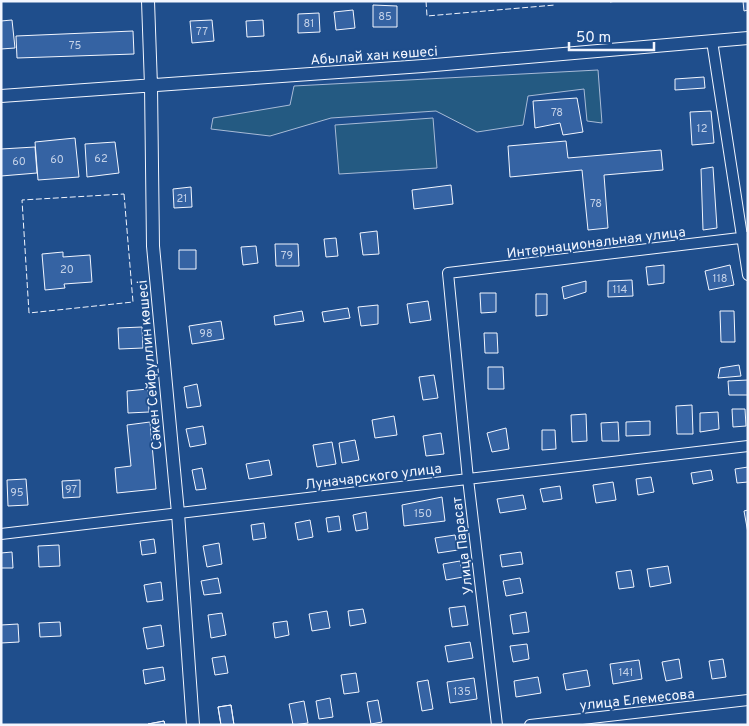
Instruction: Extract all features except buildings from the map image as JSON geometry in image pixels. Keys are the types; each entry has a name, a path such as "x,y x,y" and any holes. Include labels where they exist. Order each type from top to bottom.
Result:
{"street":[{"name":"Сәкен Сейфуллин көшесі","path":"148,1 153,246 178,513 193,725"},
{"name":"Абылай хан көшесі","path":"1,96 433,66 748,38"},
{"path":"712,41 745,238 748,275"},
{"name":"Интернациональная улица","path":"448,273 745,238"},
{"name":"Улица Парасат","path":"448,273 468,479 497,725"},
{"name":"Луначарского улица","path":"1,534 748,446"},
{"name":"улица Елемесова","path":"530,725 748,700"}],"shaded area":[{"path":"598,70 602,123 587,121 584,89 528,96 523,125 477,132 436,111 331,118 270,136 211,129 213,118 290,105 294,86"},
{"path":"433,118 437,168 339,174 335,125"}],"fence":[{"path":"426,1 427,16 555,5"},
{"path":"610,2 616,1"},
{"path":"124,194 133,302 29,313 22,200 124,194"}]}
